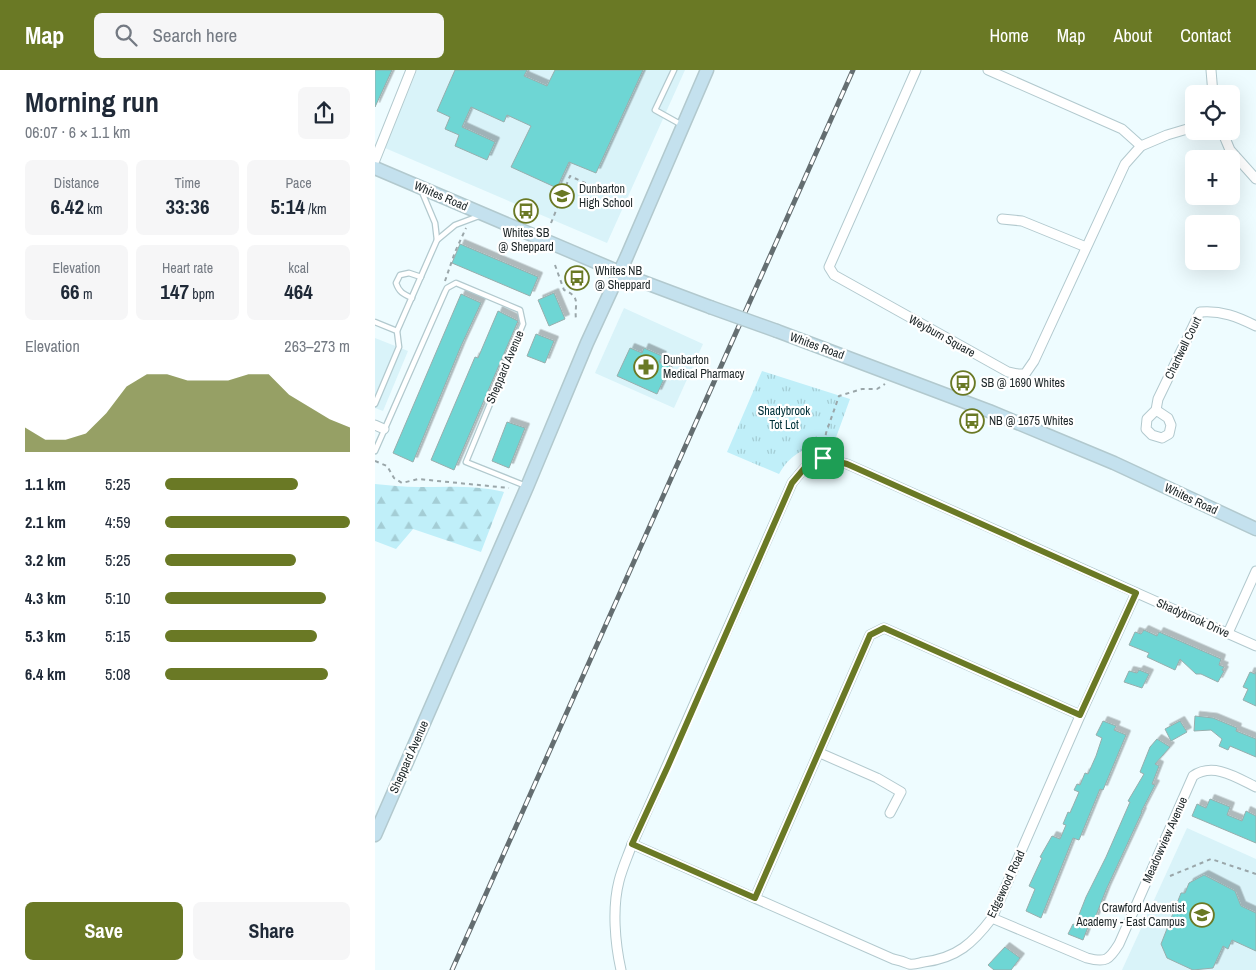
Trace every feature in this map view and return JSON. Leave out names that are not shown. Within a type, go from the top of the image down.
[{"type":"main road","name":"Sheppard Avenue","points":[[375,835],[707,70]]},
{"type":"main road","name":"Whites Road","points":[[375,168],[620,272],[989,410],[1105,460],[1256,529]]},
{"type":"street","points":[[375,160],[410,70]]},
{"type":"street","name":"Weyburn Square","points":[[916,70],[829,267],[834,275],[1008,372],[1017,374],[1025,374],[1034,361],[1125,164],[1141,146],[1185,130]]},
{"type":"street","points":[[988,70],[1121,129],[1141,146]]},
{"type":"street","points":[[1211,70],[1212,85]]},
{"type":"street","points":[[1226,140],[1230,150],[1256,178]]},
{"type":"street","points":[[1002,219],[1022,220],[1086,247]]},
{"type":"street","name":"Chartwell Court","points":[[1156,410],[1158,400],[1200,312],[1212,311],[1238,317],[1256,326]]},
{"type":"street","points":[[375,416],[375,424],[384,429]]},
{"type":"street","points":[[621,970],[616,949],[615,917],[619,881],[632,844],[792,483],[808,464],[823,458]]},
{"type":"street","name":"Shadybrook Drive","points":[[823,458],[847,464],[1256,646]]},
{"type":"street","points":[[1228,634],[1256,571]]},
{"type":"street","name":"Edgewood Road","points":[[632,844],[911,967],[952,956],[968,945],[992,918],[1080,715],[1136,593]]},
{"type":"street","points":[[755,898],[870,635],[884,628],[1080,715]]},
{"type":"street","points":[[819,753],[877,778],[901,792],[890,813]]},
{"type":"street","name":"Meadowview Avenue","points":[[992,918],[1087,958],[1100,962],[1111,957],[1119,944],[1193,776],[1201,770],[1222,771],[1256,787]]},
{"type":"lane","points":[[673,70],[655,110],[682,125]]},
{"type":"lane","points":[[420,187],[435,222],[437,240]]},
{"type":"lane","points":[[375,404],[399,347],[397,331],[437,240],[455,225],[485,214]]},
{"type":"lane","points":[[412,298],[403,294],[398,289],[396,283],[400,275],[409,273],[421,277]]},
{"type":"lane","name":"Sheppard Avenue","points":[[447,288],[456,284],[520,310],[523,324],[466,462],[527,487]]},
{"type":"lane","points":[[375,451],[447,288]]},
{"type":"lane","points":[[375,322],[397,331]]},
{"type":"path","points":[[551,224],[570,176],[596,188]]},
{"type":"path","points":[[447,288],[444,280],[466,228]]},
{"type":"path","points":[[555,265],[564,290],[570,292],[575,297],[577,305],[576,319]]},
{"type":"path","points":[[823,458],[826,433],[839,396],[862,389],[877,389],[897,376]]},
{"type":"path","points":[[375,460],[387,466],[394,478],[402,483],[418,479],[512,488]]},
{"type":"path","points":[[1170,876],[1211,859],[1256,874]]},
{"type":"shaded area","name":"Dunbarton High School","points":[[417,70],[685,70],[607,243],[385,148]]},
{"type":"shaded area","points":[[624,308],[703,344],[674,408],[595,373]]},
{"type":"shaded area","points":[[375,338],[408,351],[383,411],[375,408]]},
{"type":"shaded area","name":"Crawford Adventist Academy - East Campus","points":[[1187,828],[1256,859],[1256,970],[1122,970]]},
{"type":"green space","name":"Shadybrook Tot Lot","points":[[762,371],[850,399],[834,443],[802,451],[784,466],[779,474],[727,452]]},
{"type":"green space","points":[[375,484],[413,487],[472,487],[504,492],[481,552],[413,529],[396,549],[375,541]]},
{"type":"building","points":[[375,70],[392,70],[375,107]]},
{"type":"building","points":[[455,70],[527,70],[524,76],[547,86],[555,70],[643,70],[596,173],[569,162],[557,188],[511,167],[531,126],[507,115],[504,122],[471,107],[462,127],[495,142],[487,160],[455,146],[459,135],[445,129],[450,117],[437,111]]},
{"type":"building","points":[[460,244],[538,277],[530,296],[452,263]]},
{"type":"building","points":[[554,293],[565,319],[549,326],[538,300]]},
{"type":"building","points":[[461,294],[481,303],[413,462],[393,453]]},
{"type":"building","points":[[498,311],[518,321],[454,470],[431,460],[475,357],[478,358]]},
{"type":"building","points":[[536,334],[554,341],[545,363],[527,356]]},
{"type":"building","points":[[630,348],[642,353],[644,348],[662,356],[659,362],[670,366],[657,394],[617,376]]},
{"type":"building","points":[[507,422],[525,428],[509,468],[492,461]]},
{"type":"building","points":[[1144,630],[1157,636],[1159,632],[1221,659],[1219,665],[1224,667],[1222,670],[1224,671],[1218,682],[1201,674],[1196,674],[1180,659],[1175,670],[1147,657],[1149,653],[1129,645],[1135,632],[1141,634]]},
{"type":"building","points":[[1139,670],[1149,674],[1142,688],[1124,682],[1129,671],[1137,673]]},
{"type":"building","points":[[1250,672],[1255,674],[1256,672],[1256,706],[1243,700],[1248,689],[1243,687]]},
{"type":"building","points":[[1195,716],[1213,718],[1237,728],[1236,731],[1256,739],[1256,757],[1230,746],[1228,750],[1219,746],[1222,739],[1211,730],[1194,731]]},
{"type":"building","points":[[1103,721],[1116,726],[1114,730],[1126,735],[1103,790],[1100,789],[1079,840],[1073,838],[1041,918],[1026,911],[1035,889],[1029,886],[1042,858],[1040,857],[1052,836],[1060,839],[1066,825],[1063,824],[1079,792],[1074,790],[1077,784],[1080,785],[1085,773],[1088,774],[1096,756],[1102,738],[1096,735]]},
{"type":"building","points":[[1180,721],[1187,732],[1171,741],[1165,729]]},
{"type":"building","points":[[1157,739],[1170,747],[1155,764],[1159,766],[1152,784],[1155,785],[1141,812],[1095,918],[1090,928],[1088,927],[1083,940],[1068,934],[1073,924],[1075,925],[1086,897],[1106,857],[1130,802],[1128,801],[1144,774],[1140,772],[1150,747]]},
{"type":"building","points":[[1210,799],[1230,807],[1227,815],[1242,821],[1246,811],[1256,816],[1256,843],[1192,816],[1197,804],[1206,808]]},
{"type":"building","points":[[1204,875],[1235,891],[1241,906],[1256,913],[1256,951],[1232,940],[1228,949],[1223,946],[1213,968],[1193,970],[1167,958],[1161,944],[1181,893],[1185,893],[1189,883]]},
{"type":"building","points":[[1005,947],[1020,958],[1011,970],[994,970],[988,965]]},
{"type":"railway","points":[[452,970],[853,70]]},
{"type":"place","name":"Dunbarton High School","points":[[562,196]]},
{"type":"place","name":"Whites SB @ Sheppard","points":[[526,211]]},
{"type":"place","name":"Whites NB @ Sheppard","points":[[577,278]]},
{"type":"place","name":"Dunbarton Medical Pharmacy","points":[[646,367]]},
{"type":"place","name":"SB @ 1690 Whites","points":[[963,383]]},
{"type":"place","name":"NB @ 1675 Whites","points":[[972,421]]},
{"type":"place","name":"Crawford Adventist Academy - East Campus","points":[[1202,915]]},
{"type":"route","points":[[823,458],[847,464],[1136,593],[1080,715],[884,628],[870,635],[755,898],[632,844],[792,483],[808,464],[823,458]]}]
